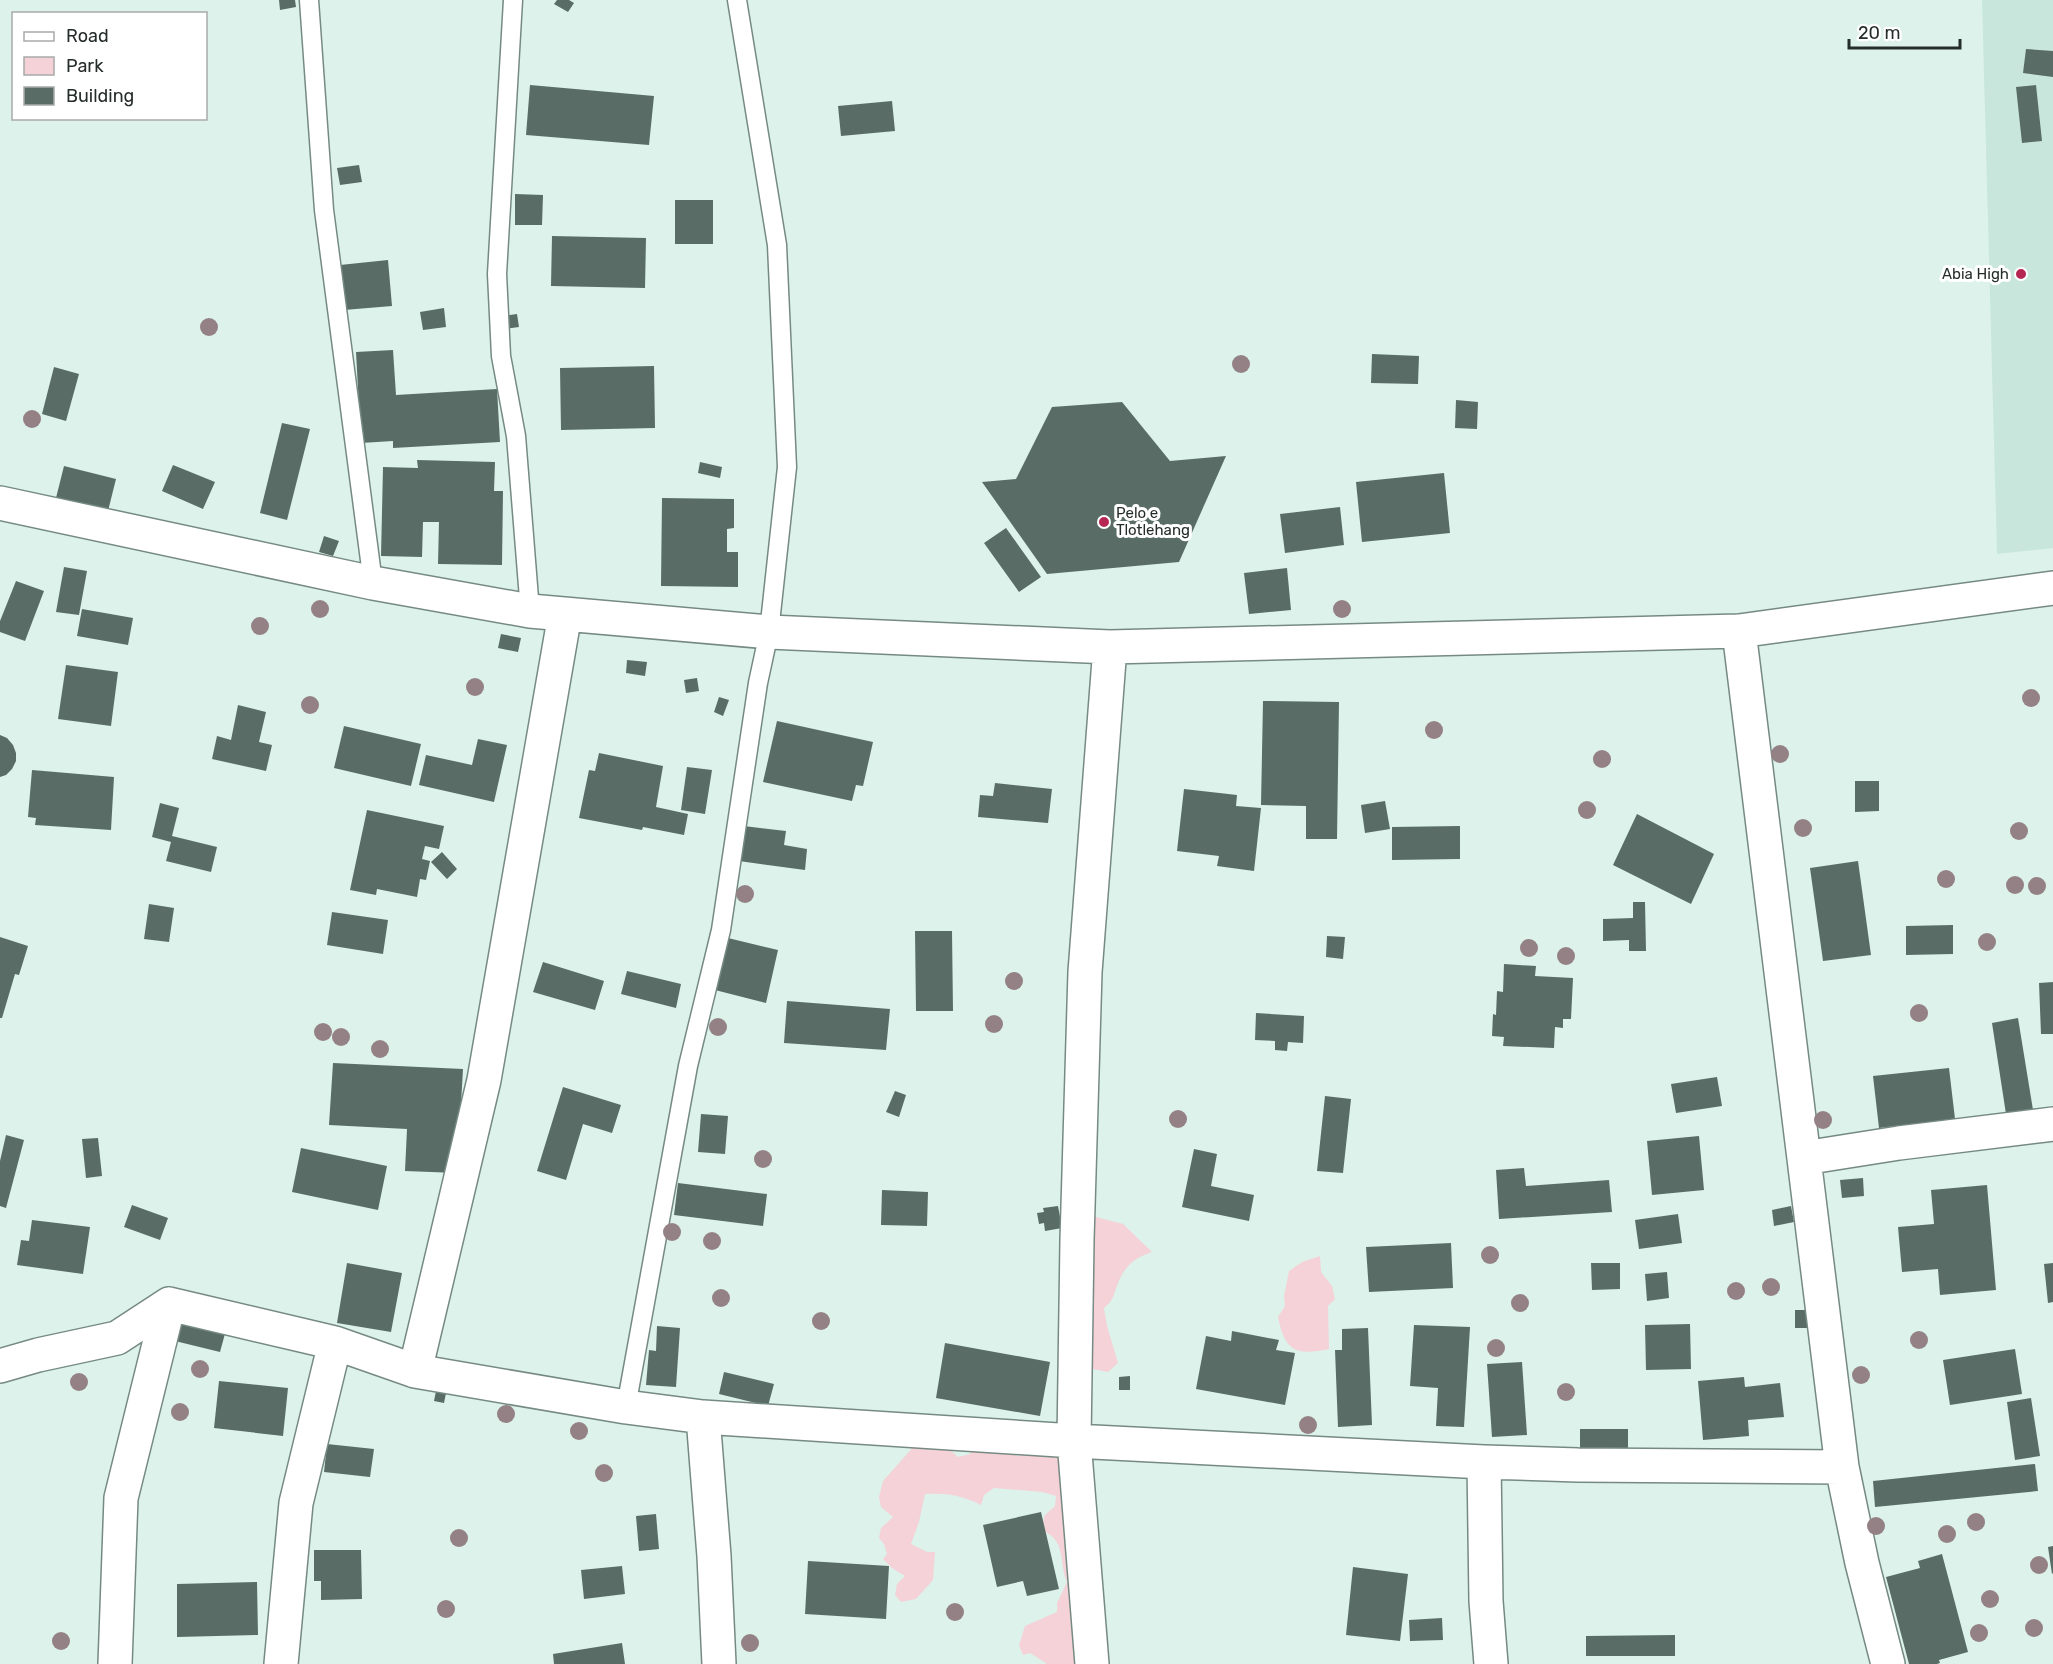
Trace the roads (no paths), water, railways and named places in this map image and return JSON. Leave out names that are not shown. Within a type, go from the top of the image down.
[{"type":"street","points":[[0,503],[373,583],[530,611],[769,632],[1110,647],[1739,631],[2053,588]]},
{"type":"street","points":[[415,1371],[484,1080],[565,614]]},
{"type":"street","points":[[1739,631],[1842,1467],[1862,1563],[1888,1664]]},
{"type":"street","points":[[1092,1664],[1074,1441],[1077,1240],[1085,972],[1110,647]]},
{"type":"street","points":[[1804,1158],[1899,1143],[2053,1124]]},
{"type":"street","points":[[0,1366],[38,1355],[117,1338],[170,1304],[335,1343],[415,1371],[626,1407],[703,1417],[1074,1441],[1484,1462],[1842,1467]]},
{"type":"street","points":[[115,1664],[121,1498],[170,1304]]},
{"type":"street","points":[[280,1664],[296,1503],[335,1343]]},
{"type":"street","points":[[703,1417],[714,1556],[719,1664]]},
{"type":"street","points":[[1484,1462],[1486,1601],[1491,1664]]},
{"type":"lane","points":[[309,0],[324,210],[373,583]]},
{"type":"lane","points":[[513,0],[497,274],[501,356],[516,436],[530,611]]},
{"type":"lane","points":[[626,1407],[688,1066],[721,930],[758,683],[769,632],[787,467],[777,245],[737,0]]},
{"type":"place","name":"Abia High","points":[[2021,274]]},
{"type":"place","name":"Pelo e Tlotlehang","points":[[1104,522]]}]
